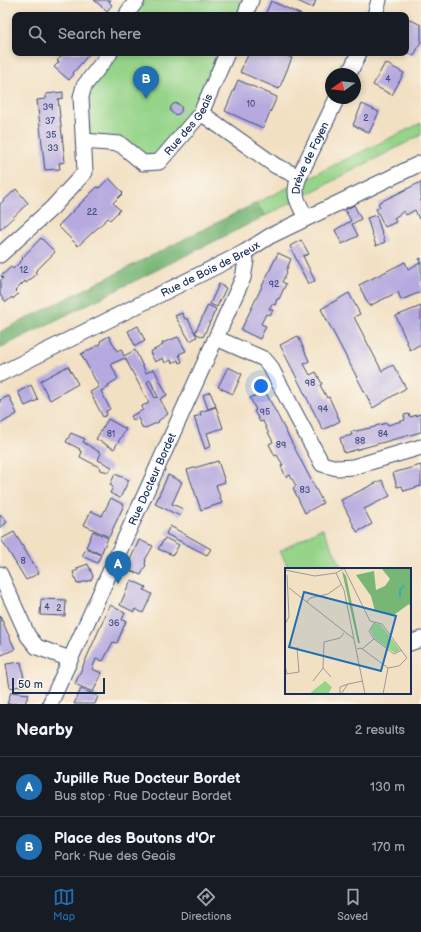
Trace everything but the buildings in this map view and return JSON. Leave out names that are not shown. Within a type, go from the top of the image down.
[{"type":"street","points":[[128,12],[137,0]]},
{"type":"street","points":[[246,12],[252,0]]},
{"type":"street","points":[[376,12],[380,0]]},
{"type":"street","points":[[0,255],[52,208],[85,172],[81,97],[84,86],[108,56]]},
{"type":"street","name":"Rue des Geais","points":[[84,141],[120,144],[143,163],[160,162],[200,113],[226,56]]},
{"type":"street","points":[[352,68],[358,56]]},
{"type":"street","name":"Drève de Fayen","points":[[306,218],[297,199],[295,187],[334,104]]},
{"type":"street","points":[[200,113],[276,166],[299,177]]},
{"type":"street","name":"Rue de Bois de Breux","points":[[0,374],[245,252],[270,236],[421,163]]},
{"type":"street","name":"Rue Docteur Bordet","points":[[50,704],[243,278],[246,261],[245,252]]},
{"type":"street","points":[[216,338],[264,358],[270,366],[322,464],[337,468],[353,467],[421,448]]},
{"type":"street","points":[[0,574],[28,636],[37,647],[70,659]]},
{"type":"street","points":[[411,643],[421,639]]},
{"type":"green space","points":[[146,0],[248,0],[242,12],[136,12]]},
{"type":"green space","points":[[115,56],[224,56],[200,109],[160,158],[148,160],[89,138],[88,90]]},
{"type":"green space","points":[[421,123],[421,135],[265,216],[256,203]]},
{"type":"green space","points":[[256,203],[265,216],[0,348],[0,332]]},
{"type":"green space","points":[[322,528],[342,568],[288,568],[280,551]]},
{"type":"place","name":"Place des Boutons d'Or","points":[[146,99]]},
{"type":"place","name":"Jupille Rue Docteur Bordet","points":[[118,584]]}]
